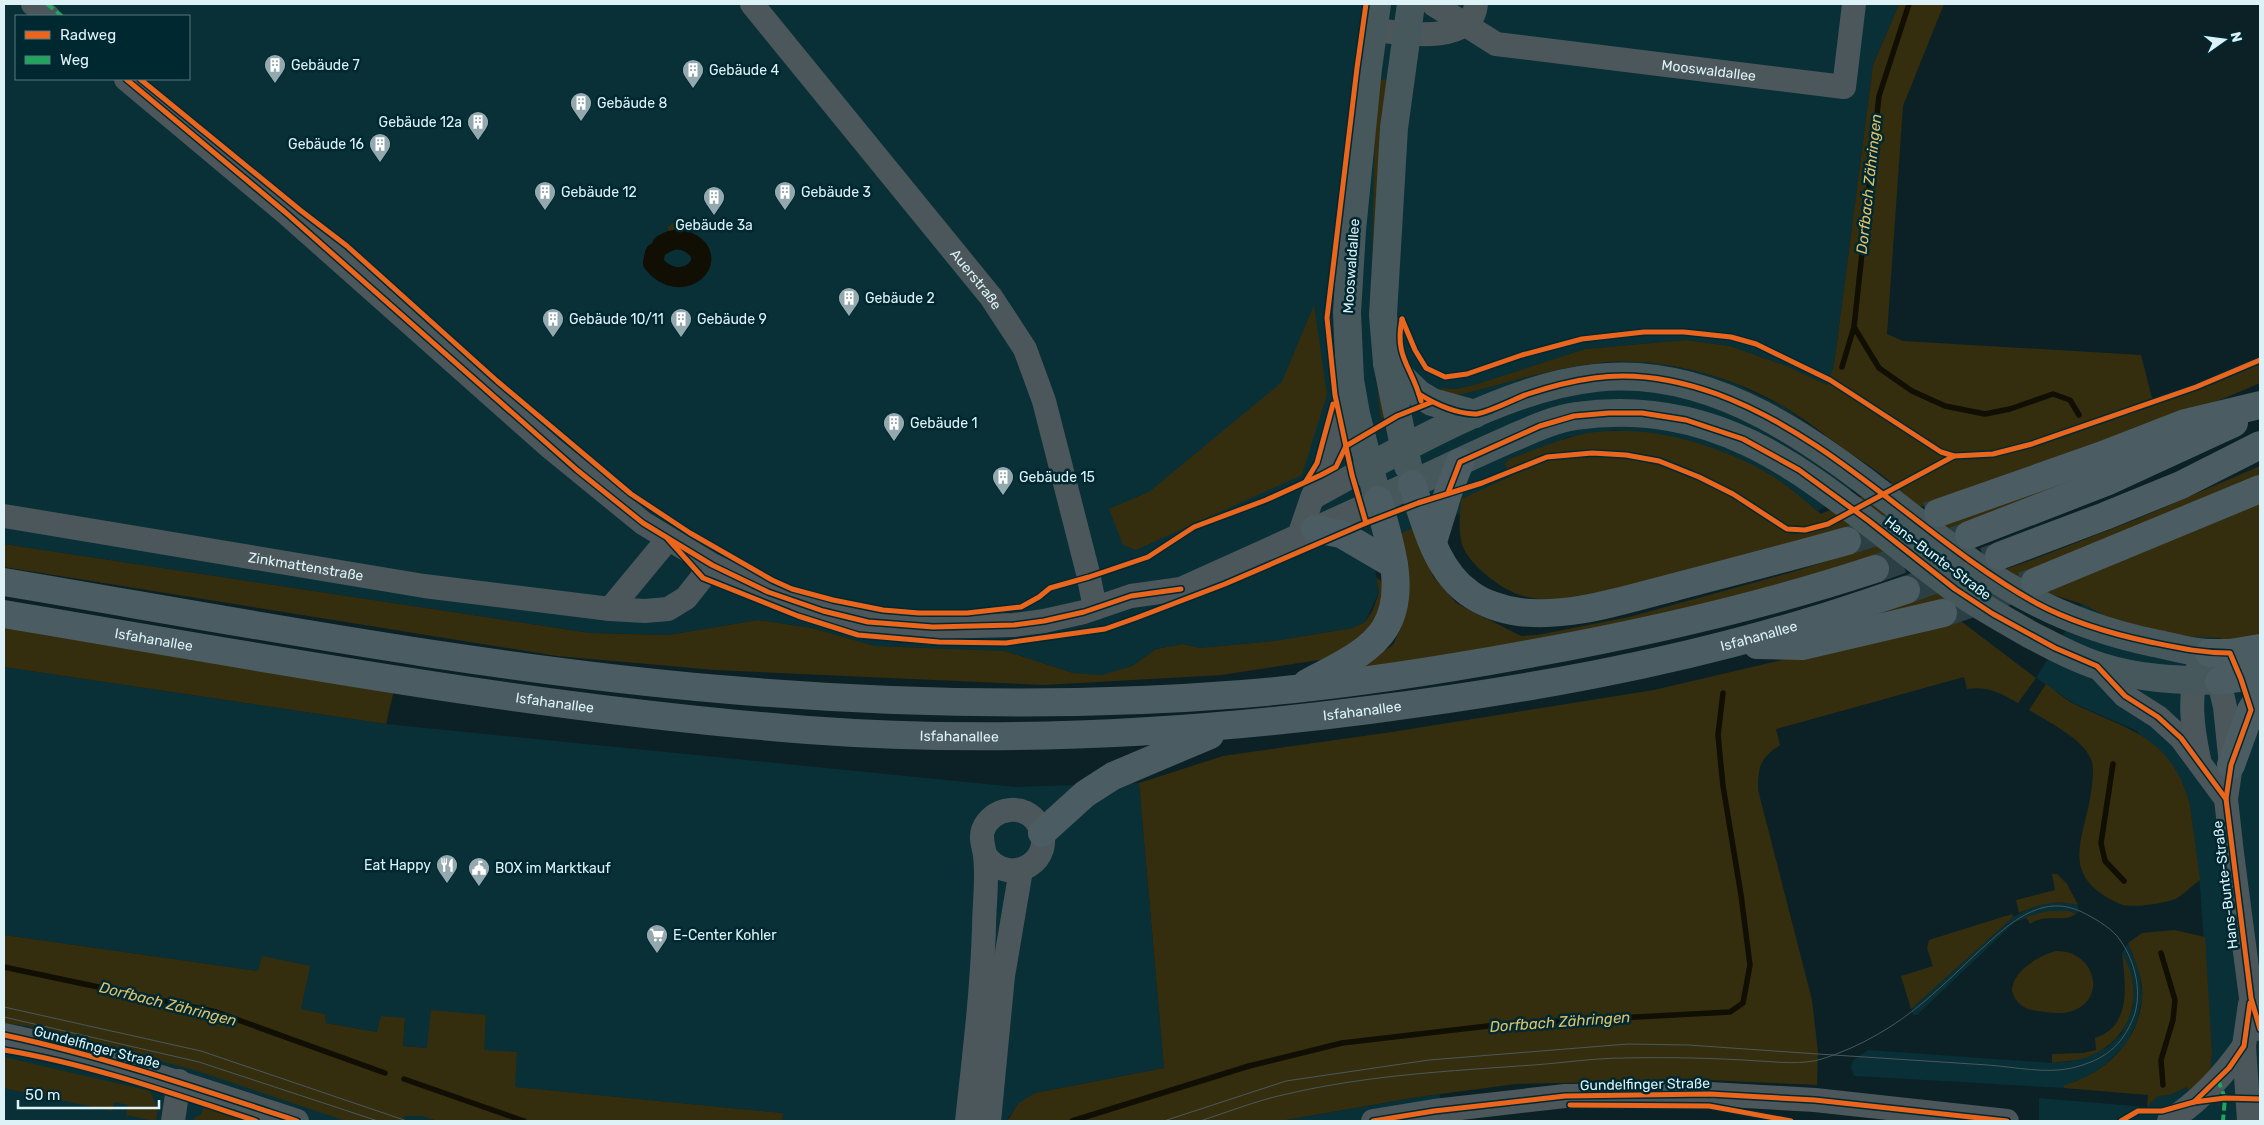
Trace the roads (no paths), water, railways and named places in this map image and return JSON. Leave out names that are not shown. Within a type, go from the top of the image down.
[{"type":"highway","points":[[1938,513],[2091,459],[2185,423],[2260,405]]},
{"type":"highway","points":[[1969,535],[2106,482],[2260,410]]},
{"type":"highway","points":[[1999,556],[2181,485],[2260,445]]},
{"type":"highway","points":[[1433,542],[1460,462]]},
{"type":"highway","points":[[1412,484],[1433,542],[1443,564],[1454,579],[1470,594],[1491,604],[1518,612],[1538,613],[1592,608],[1847,541]]},
{"type":"highway","points":[[2035,582],[2260,489]]},
{"type":"highway","points":[[1297,689],[1351,658],[1385,629],[1391,616],[1395,599],[1394,565],[1378,500]]},
{"type":"highway","points":[[1307,532],[1341,534],[1394,565]]},
{"type":"highway","points":[[4,582],[437,654],[616,679],[717,689],[884,700],[988,704],[1163,700],[1297,689],[1466,666],[1656,630],[1748,607],[1875,569]]},
{"type":"highway","name":"Isfahanallee","points":[[4,614],[388,679],[682,717],[810,730],[924,735],[1038,735],[1130,733],[1232,726],[1439,701],[1583,676],[1726,644],[1812,621],[1906,590]]},
{"type":"highway","points":[[1726,644],[1802,646],[1942,613]]},
{"type":"highway","points":[[2206,653],[2230,653],[2260,648]]},
{"type":"highway","points":[[2206,680],[2260,674]]},
{"type":"highway","points":[[2231,765],[2251,710],[2260,696]]},
{"type":"highway","points":[[1042,832],[1085,794],[1113,776],[1232,726]]},
{"type":"main road","points":[[1411,4],[1394,128],[1384,285],[1384,324],[1387,363],[1403,449],[1412,484]]},
{"type":"main road","name":"Mooswaldallee","points":[[1376,17],[1368,68],[1352,230],[1347,314],[1350,380],[1356,414],[1378,500]]},
{"type":"main road","points":[[1387,363],[1419,394],[1432,402],[1475,414]]},
{"type":"main road","name":"Hans-Bunte-Straße","points":[[1370,466],[1475,414],[1529,394],[1569,382],[1620,376],[1654,378],[1692,386],[1747,408],[1794,432],[1865,481],[1980,569],[2038,604],[2073,620],[2124,636],[2206,653]]},
{"type":"main road","name":"Hans-Bunte-Straße","points":[[1378,500],[1540,426],[1574,416],[1642,413],[1686,420],[1743,439],[1799,470],[1955,589],[1993,614],[2055,648],[2097,666],[2138,677],[2206,680]]},
{"type":"street","points":[[33,4],[47,15]]},
{"type":"street","name":"Auerstraße","points":[[752,4],[991,297],[1025,349],[1047,410],[1084,555],[1095,608]]},
{"type":"street","name":"Mooswaldallee","points":[[1433,4],[1496,44],[1844,87],[1854,4]]},
{"type":"street","points":[[1465,26],[1476,8],[1476,4]]},
{"type":"street","name":"Mooswaldallee","points":[[1376,17],[1406,34],[1450,32],[1465,26]]},
{"type":"street","name":"Hans-Bunte-Straße","points":[[127,80],[285,212],[551,448],[643,523],[712,565],[768,592],[823,611],[868,622],[933,627],[1014,625],[1044,621],[1095,608],[1131,596],[1181,589],[1378,500]]},
{"type":"street","points":[[1307,532],[1312,498],[1341,428],[1350,380]]},
{"type":"street","name":"Hans-Bunte-Straße","points":[[1312,498],[1370,466]]},
{"type":"street","name":"Zinkmattenstraße","points":[[4,516],[414,584],[610,609],[645,611],[668,608],[686,598],[712,565]]},
{"type":"street","points":[[610,609],[668,539]]},
{"type":"street","name":"Hans-Bunte-Straße","points":[[2206,653],[2206,680],[2194,729],[2200,765],[2226,799]]},
{"type":"street","points":[[2097,666],[2125,696],[2158,717],[2181,738],[2200,765]]},
{"type":"street","name":"Hans-Bunte-Straße","points":[[2206,680],[2225,707],[2231,765],[2226,799],[2251,998],[2260,1029]]},
{"type":"street","points":[[1008,809],[1030,814],[1042,832],[1041,851],[1030,866],[1021,870],[1004,870],[990,862],[985,855],[981,843],[983,830],[988,820],[997,813],[1008,809]]},
{"type":"street","points":[[967,1121],[980,990],[985,855]]},
{"type":"street","points":[[989,1121],[1003,976],[1021,870]]},
{"type":"street","name":"Hans-Bunte-Straße","points":[[2248,1121],[2244,1046],[2251,998]]},
{"type":"street","name":"Gundelfinger Straße","points":[[4,1035],[37,1042],[179,1081],[297,1121]]},
{"type":"street","points":[[2170,1121],[2211,1088],[2229,1068],[2244,1046]]},
{"type":"street","points":[[173,1121],[179,1081]]},
{"type":"street","name":"Gundelfinger Straße","points":[[1373,1121],[1434,1111],[1565,1096],[1710,1094],[1825,1101],[2006,1121]]},
{"type":"waterway","name":"Dorfbach Zähringen","points":[[1842,367],[1854,327],[1879,96],[1909,4]]},
{"type":"waterway","points":[[655,253],[653,263],[664,273],[675,277],[686,276],[694,272],[700,265],[701,257],[698,249],[688,242],[674,240],[662,245]]},
{"type":"waterway","points":[[1854,327],[1879,368],[1912,391],[1945,406],[1985,414],[2010,409],[2053,394],[2070,400],[2079,415]]},
{"type":"waterway","name":"Dorfbach Zähringen","points":[[1072,1121],[1249,1066],[1342,1043],[1505,1024],[1730,1012],[1743,1003],[1750,965],[1741,895],[1723,786],[1718,735],[1723,693]]},
{"type":"waterway","points":[[2113,764],[2101,843],[2105,861],[2124,881]]},
{"type":"waterway","points":[[2161,953],[2175,1000],[2173,1020],[2161,1060],[2163,1085]]},
{"type":"waterway","name":"Dorfbach Zähringen","points":[[4,967],[216,1012],[385,1073]]},
{"type":"waterway","name":"Dorfbach Zähringen","points":[[404,1079],[524,1121]]},
{"type":"tunnel","points":[[1847,541],[1934,514]]},
{"type":"tunnel","points":[[1875,569],[1965,537]]},
{"type":"tunnel","points":[[1906,590],[1994,558]]},
{"type":"tunnel","points":[[1943,613],[2031,583]]},
{"type":"tram line","points":[[1164,1121],[1286,1081],[1429,1060],[1628,1044],[1688,1045],[1818,1054],[1839,1055],[1988,1065],[2041,1070],[2062,1070],[2094,1061],[2118,1044],[2134,1016],[2137,1006],[2137,985],[2128,954],[2123,944],[2113,932],[2101,922],[2082,912],[2067,907],[2052,906],[2038,909],[2013,923],[1989,942],[1926,1000],[1890,1027],[1864,1042],[1836,1054],[1822,1059],[1790,1063],[1692,1058],[1613,1058],[1409,1075],[1348,1082],[1287,1094],[1200,1121]]},
{"type":"tram line","points":[[4,1007],[201,1051],[407,1121]]},
{"type":"tram line","points":[[4,1017],[199,1062],[378,1121]]},
{"type":"place","name":"Gebäude 7","points":[[275,84]]},
{"type":"place","name":"Gebäude 4","points":[[693,89]]},
{"type":"place","name":"Gebäude 8","points":[[581,122]]},
{"type":"place","name":"Gebäude 12a","points":[[478,141]]},
{"type":"place","name":"Gebäude 16","points":[[380,163]]},
{"type":"place","name":"Gebäude 12","points":[[545,211]]},
{"type":"place","name":"Gebäude 3","points":[[785,211]]},
{"type":"place","name":"Gebäude 3a","points":[[714,216]]},
{"type":"place","name":"Gebäude 2","points":[[849,317]]},
{"type":"place","name":"Gebäude 10/11","points":[[553,338]]},
{"type":"place","name":"Gebäude 9","points":[[681,338]]},
{"type":"place","name":"Gebäude 1","points":[[894,442]]},
{"type":"place","name":"Gebäude 15","points":[[1003,496]]},
{"type":"place","name":"Eat Happy","points":[[447,884]]},
{"type":"place","name":"BOX im Marktkauf","points":[[479,887]]},
{"type":"place","name":"E-Center Kohler","points":[[657,954]]}]
